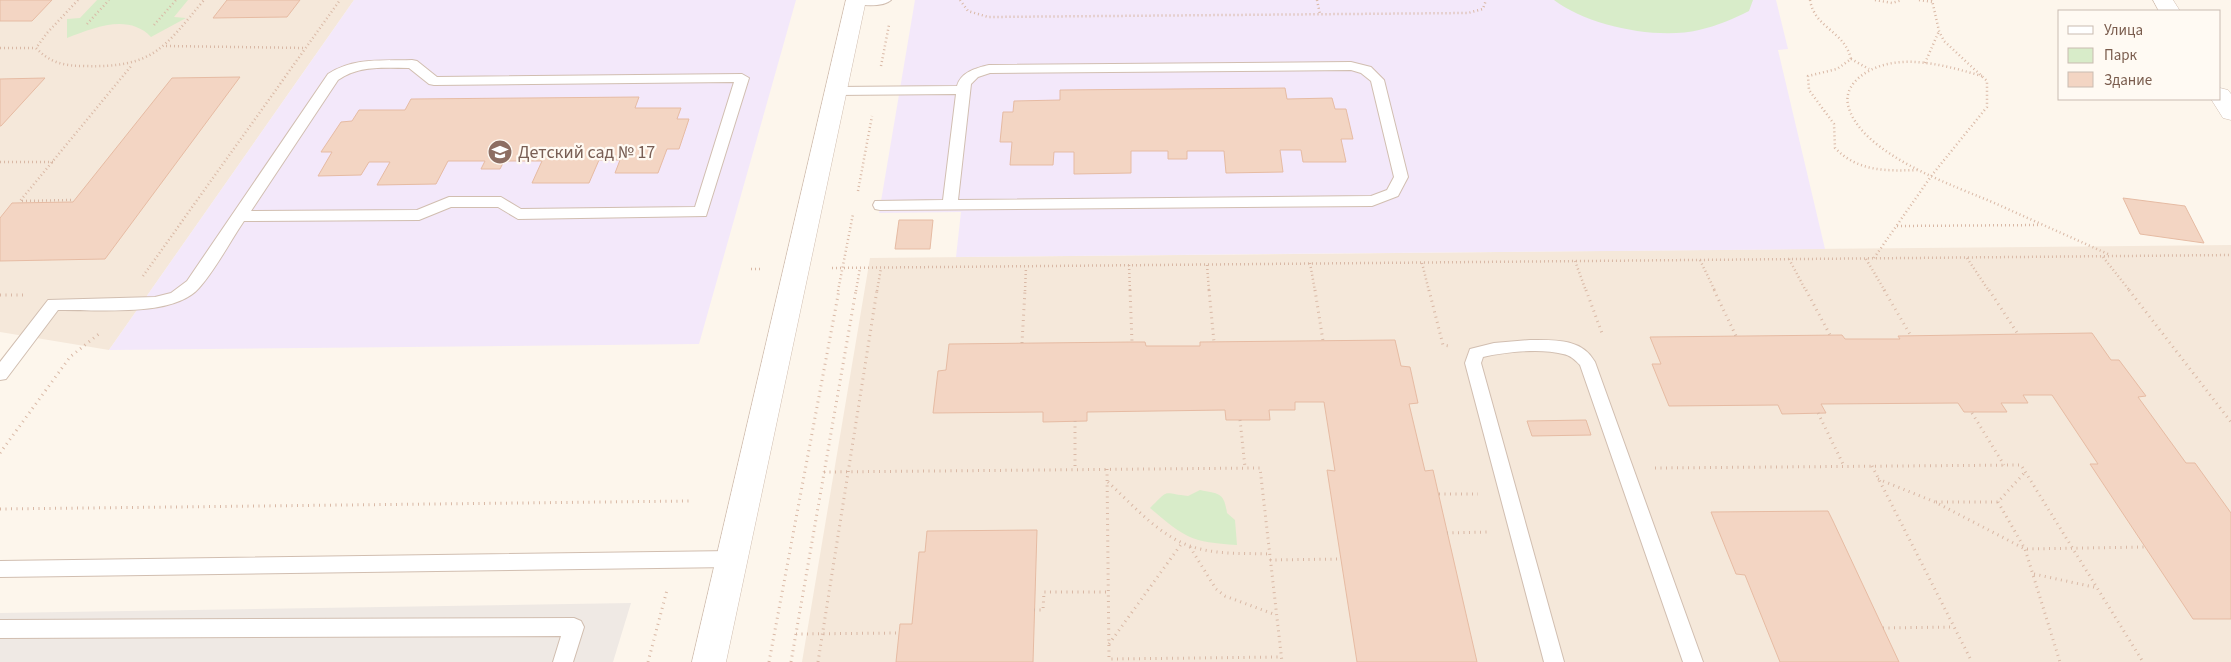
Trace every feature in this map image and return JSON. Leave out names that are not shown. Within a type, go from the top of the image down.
[{"type":"street","points":[[709,662],[856,0]]},
{"type":"street","points":[[2221,97],[2231,113]]},
{"type":"lane","points":[[856,0],[885,0]]},
{"type":"lane","points":[[0,374],[54,304],[162,302],[176,298],[194,285],[240,216],[333,77],[345,69],[361,65],[412,64],[434,81],[742,78],[701,212],[518,214],[502,202],[449,202],[419,215],[240,216]]},
{"type":"lane","points":[[880,205],[950,205],[1372,201],[1393,193],[1401,177],[1377,80],[1366,70],[1351,66],[988,69],[973,74],[964,83],[950,205]]},
{"type":"lane","points":[[835,91],[963,90]]},
{"type":"lane","points":[[1554,662],[1473,363],[1476,353],[1489,348],[1562,347],[1578,352],[1587,362],[1693,662]]},
{"type":"lane","points":[[0,568],[676,558],[732,559]]},
{"type":"lane","points":[[0,629],[574,627],[563,662]]},
{"type":"path","points":[[36,48],[47,33],[78,0]]},
{"type":"path","points":[[87,24],[109,0]]},
{"type":"path","points":[[154,25],[176,0]]},
{"type":"path","points":[[36,48],[46,60],[64,64],[104,68],[133,64],[152,56],[165,46],[204,0]]},
{"type":"path","points":[[0,453],[70,357],[105,329],[340,0]]},
{"type":"path","points":[[960,0],[968,11],[988,17],[1468,13],[1483,9],[1486,0]]},
{"type":"path","points":[[1317,0],[1320,14]]},
{"type":"path","points":[[1810,0],[1810,8],[1815,17],[1844,39],[1850,50],[1851,59],[1846,65],[1836,70],[1816,72],[1808,76],[1806,83],[1810,93],[1832,119],[1836,127],[1835,148],[1843,158],[1860,166],[1881,171],[1922,170]]},
{"type":"path","points":[[1875,0],[1892,3],[1902,0]]},
{"type":"path","points":[[1874,258],[1932,175],[1987,107],[1987,82],[1944,41],[1939,31],[1932,1],[1919,0]]},
{"type":"path","points":[[857,196],[890,18]]},
{"type":"path","points":[[1925,63],[1939,31]]},
{"type":"path","points":[[165,46],[306,48]]},
{"type":"path","points":[[0,48],[36,48]]},
{"type":"path","points":[[1851,59],[1869,70]]},
{"type":"path","points":[[1982,76],[1949,66],[1925,63],[1894,63],[1869,70],[1854,79],[1847,92],[1848,108],[1857,126],[1875,144],[1900,160],[2112,256]]},
{"type":"path","points":[[71,200],[20,201],[133,64]]},
{"type":"path","points":[[0,162],[54,162]]},
{"type":"path","points":[[769,662],[855,205]]},
{"type":"path","points":[[1896,226],[2042,224]]},
{"type":"path","points":[[827,268],[2231,255]]},
{"type":"path","points":[[2102,256],[2231,422]]},
{"type":"path","points":[[1967,257],[2018,334]]},
{"type":"path","points":[[1865,258],[1911,336]]},
{"type":"path","points":[[1789,259],[1830,335]]},
{"type":"path","points":[[1700,260],[1736,336]]},
{"type":"path","points":[[1575,261],[1605,342],[1578,352]]},
{"type":"path","points":[[1422,263],[1443,345],[1476,353]]},
{"type":"path","points":[[1310,264],[1323,341]]},
{"type":"path","points":[[1129,265],[1132,342]]},
{"type":"path","points":[[1207,265],[1214,342]]},
{"type":"path","points":[[1022,343],[1026,266]]},
{"type":"path","points":[[791,662],[860,268]]},
{"type":"path","points":[[818,662],[881,268]]},
{"type":"path","points":[[1972,412],[2004,465]]},
{"type":"path","points":[[1818,413],[1844,467]]},
{"type":"path","points":[[1240,420],[1245,467]]},
{"type":"path","points":[[1075,421],[1075,470]]},
{"type":"path","points":[[1652,468],[2022,465],[2143,662]]},
{"type":"path","points":[[1872,466],[1972,662]]},
{"type":"path","points":[[824,472],[1245,467],[1260,468],[1282,660],[1109,661],[1107,469]]},
{"type":"path","points":[[1935,502],[1998,502],[2026,471]]},
{"type":"path","points":[[1878,479],[1935,502],[2025,549],[2146,547]]},
{"type":"path","points":[[1107,482],[1169,535],[1182,543],[1204,549],[1270,554]]},
{"type":"path","points":[[1439,494],[1481,494]]},
{"type":"path","points":[[0,509],[691,502]]},
{"type":"path","points":[[1998,502],[2025,549],[2060,662]]},
{"type":"path","points":[[1447,533],[1490,532]]},
{"type":"path","points":[[1109,644],[1182,543]]},
{"type":"path","points":[[1190,546],[1216,589],[1225,596],[1276,615]]},
{"type":"path","points":[[648,662],[676,558]]},
{"type":"path","points":[[1270,560],[1341,559]]},
{"type":"path","points":[[2033,574],[2098,588]]},
{"type":"path","points":[[1034,610],[1043,610],[1044,592],[1108,592]]},
{"type":"path","points":[[1883,628],[1954,627]]},
{"type":"path","points":[[796,634],[900,633]]},
{"type":"shaded area","points":[[0,0],[354,0],[109,350],[0,332]]},
{"type":"shaded area","name":"Детский сад № 17","points":[[354,0],[796,0],[699,344],[109,350]]},
{"type":"shaded area","points":[[915,0],[1776,0],[1788,49],[1778,50],[1825,249],[956,257],[961,212],[879,213]]},
{"type":"shaded area","points":[[2231,245],[2231,662],[802,662],[870,258]]},
{"type":"shaded area","points":[[631,603],[613,662],[0,662],[0,613]]},
{"type":"green space","points":[[97,0],[188,0],[174,17],[186,18],[151,37],[142,30],[121,24],[99,27],[67,38],[67,19],[80,18]]},
{"type":"green space","points":[[1554,0],[1753,0],[1749,11],[1719,24],[1682,33],[1663,33],[1644,32],[1604,24],[1568,9]]},
{"type":"green space","points":[[1200,490],[1220,495],[1224,501],[1227,513],[1235,520],[1237,545],[1209,542],[1189,537],[1150,508],[1167,493],[1188,496]]},
{"type":"building","points":[[0,0],[52,0],[32,21],[0,21]]},
{"type":"building","points":[[227,0],[300,0],[287,17],[213,18]]},
{"type":"building","points":[[240,77],[105,259],[0,261],[0,218],[12,203],[73,202],[172,78]]},
{"type":"building","points":[[45,78],[1,126],[0,126],[0,79]]},
{"type":"building","points":[[1285,88],[1287,99],[1332,98],[1335,109],[1346,109],[1353,139],[1341,139],[1346,162],[1303,162],[1301,150],[1280,150],[1283,172],[1226,173],[1224,151],[1187,151],[1187,159],[1168,159],[1168,151],[1131,151],[1131,173],[1074,174],[1074,152],[1054,152],[1053,165],[1010,165],[1012,142],[1000,142],[1003,112],[1013,112],[1014,101],[1060,100],[1060,90]]},
{"type":"building","points":[[639,97],[635,108],[681,108],[677,119],[689,119],[679,149],[667,149],[658,173],[615,173],[620,160],[599,160],[589,183],[532,183],[542,161],[504,161],[500,169],[481,169],[485,161],[448,161],[436,184],[377,185],[390,162],[369,162],[361,175],[318,176],[332,152],[321,152],[341,122],[352,121],[359,110],[405,110],[411,99]]},
{"type":"building","points":[[2123,198],[2185,206],[2204,243],[2140,234]]},
{"type":"building","points":[[899,220],[933,220],[930,249],[895,249]]},
{"type":"building","points":[[2092,333],[2111,360],[2119,360],[2146,396],[2138,397],[2186,463],[2195,463],[2231,513],[2231,619],[2193,619],[2090,464],[2098,464],[2052,395],[2023,395],[2028,403],[2001,403],[2007,412],[1964,412],[1958,403],[1821,404],[1826,413],[1782,414],[1778,405],[1669,406],[1652,364],[1661,364],[1650,337],[1842,335],[1845,339],[1900,339],[1898,336]]},
{"type":"building","points":[[1395,340],[1401,366],[1410,367],[1418,403],[1409,404],[1425,471],[1433,470],[1477,662],[1357,662],[1327,470],[1335,471],[1324,402],[1295,402],[1295,410],[1269,410],[1270,420],[1226,420],[1225,410],[1087,412],[1087,421],[1043,422],[1043,412],[933,413],[938,371],[946,370],[949,344],[1145,342],[1146,346],[1200,346],[1200,342]]},
{"type":"building","points":[[1586,420],[1591,435],[1532,436],[1527,421]]},
{"type":"building","points":[[1828,511],[1899,662],[1780,662],[1745,575],[1736,574],[1711,512]]},
{"type":"building","points":[[1037,530],[1033,662],[896,662],[900,624],[912,624],[919,552],[925,552],[927,531]]},
{"type":"place","name":"Детский сад № 17","points":[[500,152]]}]
